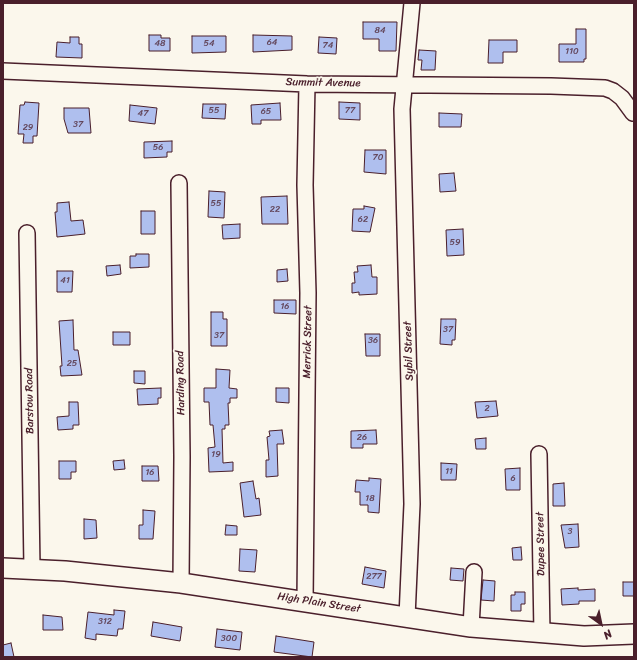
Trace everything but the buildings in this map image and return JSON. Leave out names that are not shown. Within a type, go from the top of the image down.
[{"type":"main road","name":"High Plain Street","points":[[3,568],[32,569],[181,583],[471,627],[542,634],[584,636],[634,634]]},
{"type":"street","name":"Sybil Street","points":[[407,617],[412,504],[402,109],[412,3]]},
{"type":"street","name":"Summit Avenue","points":[[3,71],[307,84],[404,84],[605,88],[613,91],[622,98],[633,113]]},
{"type":"street","name":"Merrick Street","points":[[305,601],[308,293],[305,185],[307,84]]},
{"type":"street","name":"Harding Road","points":[[179,183],[182,457],[181,583]]},
{"type":"street","name":"Barstow Road","points":[[27,233],[32,569]]},
{"type":"street","name":"Dupee Street","points":[[540,454],[542,634]]},
{"type":"street","points":[[471,627],[474,572]]}]
